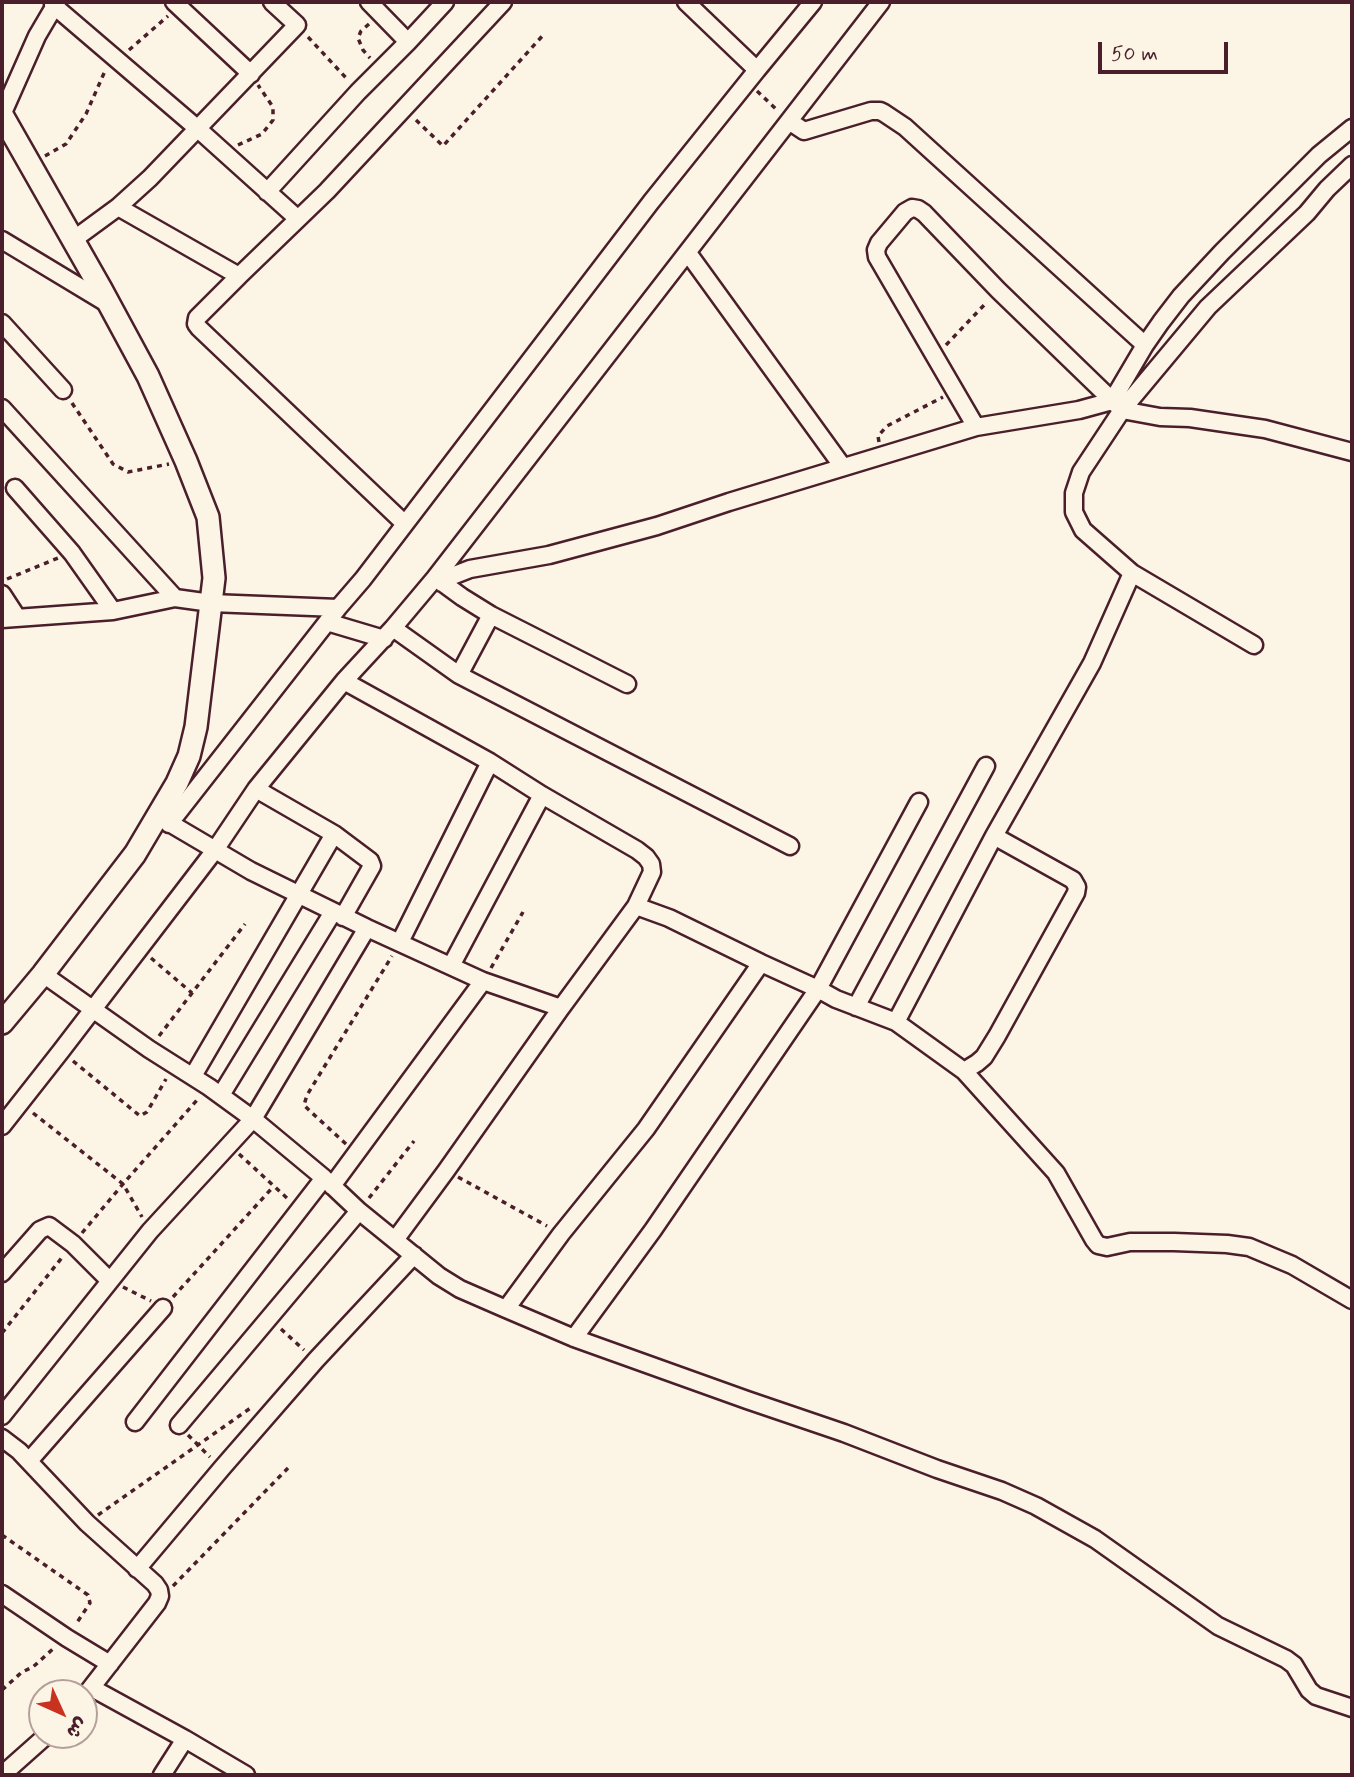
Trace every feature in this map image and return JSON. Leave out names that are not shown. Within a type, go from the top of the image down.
[{"type":"main road","points":[[2,115],[148,376],[208,517],[214,579],[196,727],[189,756],[164,820],[2,1023]]},
{"type":"street","points":[[174,2],[251,74]]},
{"type":"street","points":[[74,240],[150,178],[298,25],[272,2]]},
{"type":"street","points":[[267,192],[445,2]]},
{"type":"street","points":[[405,524],[199,328],[196,324],[197,318],[327,191],[503,2]]},
{"type":"street","points":[[686,2],[753,76]]},
{"type":"street","points":[[561,1008],[483,981],[367,928],[251,871],[164,820],[363,579],[651,202],[813,2]]},
{"type":"street","points":[[2,1126],[215,850],[256,789],[344,681],[439,580],[881,2]]},
{"type":"street","points":[[2,115],[37,36],[55,4],[298,219]]},
{"type":"street","points":[[375,7],[408,42]]},
{"type":"street","points":[[789,121],[804,131],[871,111],[884,113],[905,127],[1145,345]]},
{"type":"street","points":[[1254,645],[1132,573],[1083,530],[1074,512],[1074,493],[1081,472],[1117,406],[1145,345],[1181,296],[1320,155],[1352,128]]},
{"type":"street","points":[[1117,406],[1208,307],[1307,213],[1352,165]]},
{"type":"street","points":[[118,206],[239,276]]},
{"type":"street","points":[[976,427],[877,257],[879,243],[905,212],[912,208],[924,213],[998,290],[1117,406]]},
{"type":"street","points":[[2,240],[108,304]]},
{"type":"street","points":[[688,253],[843,467]]},
{"type":"street","points":[[2,323],[63,390]]},
{"type":"street","points":[[439,580],[470,569],[549,555],[657,526],[976,427],[1079,410],[1117,406],[1160,417],[1190,418],[1265,429],[1352,452]]},
{"type":"street","points":[[2,408],[175,598]]},
{"type":"street","points":[[15,488],[72,553],[113,611]]},
{"type":"street","points":[[896,1022],[994,836],[1092,663],[1132,573]]},
{"type":"street","points":[[439,580],[491,615],[626,684]]},
{"type":"street","points":[[2,594],[9,618],[113,611],[175,598],[211,603],[338,608]]},
{"type":"street","points":[[458,674],[491,615]]},
{"type":"street","points":[[327,621],[389,634],[458,674],[790,846]]},
{"type":"street","points":[[344,681],[490,761],[542,795],[637,850],[651,864],[652,872],[636,906],[395,1240]]},
{"type":"street","points":[[400,942],[490,761]]},
{"type":"street","points":[[856,1007],[986,766]]},
{"type":"street","points":[[215,1091],[372,866],[366,856],[334,834],[256,789]]},
{"type":"street","points":[[451,966],[542,795]]},
{"type":"street","points":[[574,1338],[653,1230],[818,989],[919,802]]},
{"type":"street","points":[[192,1076],[334,834]]},
{"type":"street","points":[[964,1071],[984,1057],[1077,887],[1073,880],[994,836]]},
{"type":"street","points":[[636,906],[669,918],[836,999],[896,1022],[964,1071],[1056,1173],[1098,1245],[1107,1247],[1130,1242],[1174,1242],[1249,1247],[1292,1265],[1352,1300]]},
{"type":"street","points":[[2,1416],[150,1231],[253,1119],[367,928]]},
{"type":"street","points":[[506,1309],[561,1234],[646,1129],[761,963]]},
{"type":"street","points":[[43,974],[253,1119],[359,1211],[439,1276],[460,1289],[574,1338],[844,1433],[1036,1506],[1095,1539],[1218,1626],[1286,1659],[1294,1665],[1308,1690],[1316,1696],[1352,1708]]},
{"type":"street","points":[[135,1422],[355,1152],[483,981]]},
{"type":"street","points":[[179,1425],[359,1211]]},
{"type":"street","points":[[2,1273],[40,1230],[46,1227],[53,1228],[73,1244],[110,1281]]},
{"type":"street","points":[[137,1569],[317,1360],[414,1255]]},
{"type":"street","points":[[29,1461],[163,1308]]},
{"type":"street","points":[[2,1438],[19,1451],[87,1522],[159,1590],[157,1603],[98,1679]]},
{"type":"street","points":[[2,1594],[110,1664]]},
{"type":"street","points":[[98,1697],[186,1738],[246,1775]]},
{"type":"street","points":[[162,1775],[186,1738]]},
{"type":"street","points":[[4,1775],[32,1749]]},
{"type":"path","points":[[375,7],[358,38],[363,50],[380,70]]},
{"type":"path","points":[[298,25],[358,92]]},
{"type":"path","points":[[403,107],[443,146],[545,33]]},
{"type":"path","points":[[222,153],[262,134],[273,120],[273,107],[251,74]]},
{"type":"path","points":[[753,76],[789,121]]},
{"type":"path","points":[[31,164],[66,144],[86,114]]},
{"type":"path","points":[[935,356],[998,290]]},
{"type":"path","points":[[63,390],[113,464],[128,472],[186,461]]},
{"type":"path","points":[[881,456],[878,436],[881,430],[954,391]]},
{"type":"path","points":[[2,581],[72,553]]},
{"type":"path","points":[[483,981],[523,912]]},
{"type":"path","points":[[149,1049],[245,924]]},
{"type":"path","points":[[355,1152],[304,1105],[307,1095],[400,942]]},
{"type":"path","points":[[140,948],[192,993]]},
{"type":"path","points":[[61,1051],[140,1116],[146,1112],[175,1066]]},
{"type":"path","points":[[2,1333],[123,1184],[215,1091]]},
{"type":"path","points":[[20,1103],[123,1184],[150,1231]]},
{"type":"path","points":[[359,1211],[414,1141]]},
{"type":"path","points":[[110,1281],[163,1308],[273,1187],[230,1145]]},
{"type":"path","points":[[446,1171],[561,1234]]},
{"type":"path","points":[[269,1319],[317,1360]]},
{"type":"path","points":[[87,1522],[199,1445]]},
{"type":"path","points":[[157,1603],[288,1468]]},
{"type":"path","points":[[2,1535],[90,1599],[67,1638],[2,1690]]}]
